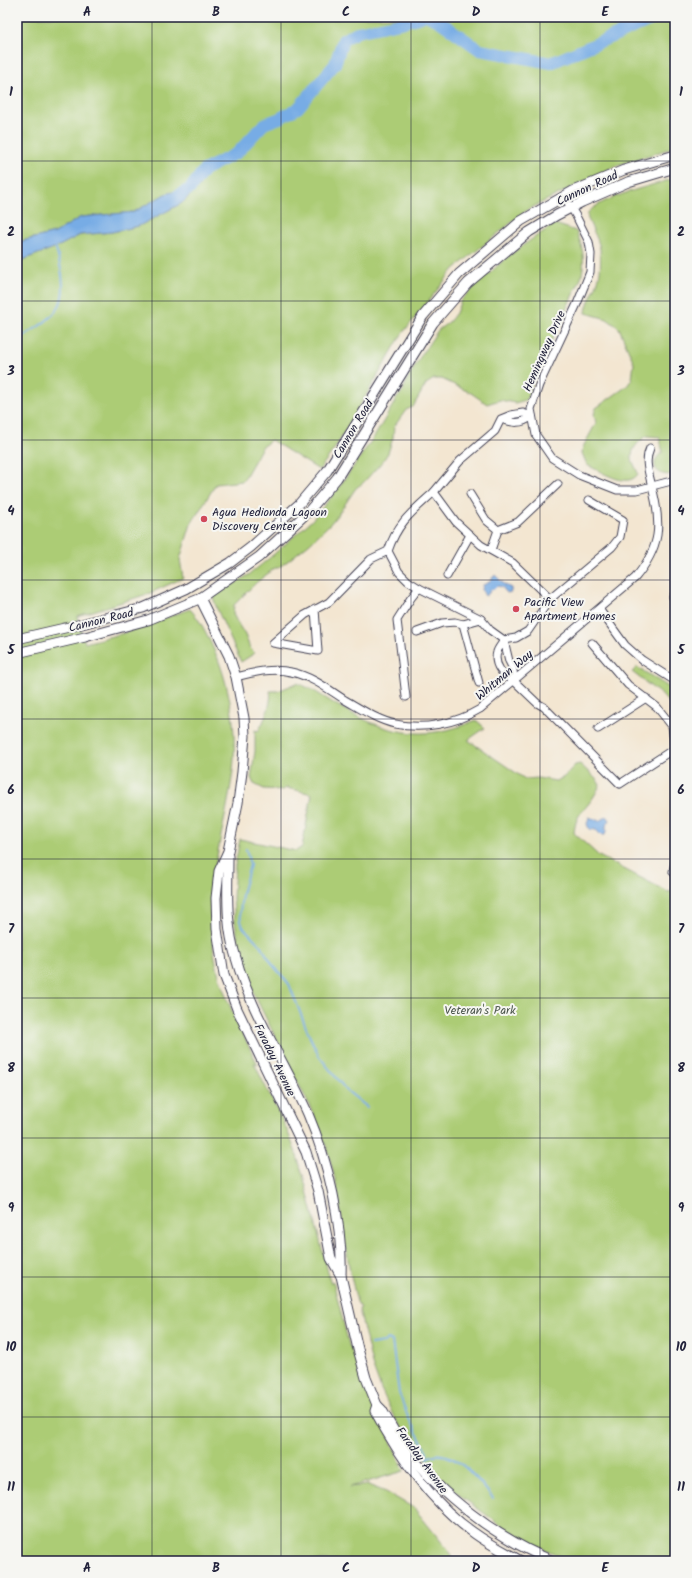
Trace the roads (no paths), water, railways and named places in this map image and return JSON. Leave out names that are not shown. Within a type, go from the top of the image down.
[{"type":"main road","name":"Cannon Road","points":[[17,639],[143,608],[192,586],[230,563],[251,547],[304,498],[327,471],[423,316],[459,274],[521,221],[573,191],[624,170],[675,155]]},
{"type":"main road","name":"Cannon Road","points":[[17,652],[85,637],[148,620],[201,601],[259,556],[308,512],[337,478],[433,323],[468,283],[528,232],[571,207],[628,182],[675,168]]},
{"type":"main road","name":"Faraday Avenue","points":[[192,586],[230,656],[236,677],[244,718],[244,752],[238,803],[228,851],[228,917],[236,958],[250,998],[308,1113],[319,1142],[328,1173],[336,1214],[342,1255],[341,1276]]},
{"type":"main road","name":"Faraday Avenue","points":[[228,851],[219,871],[216,898],[217,929],[224,975],[237,1010],[306,1152],[318,1191],[332,1258],[341,1276],[366,1378],[377,1405],[382,1410],[404,1447],[438,1486],[463,1508],[496,1531],[553,1561]]},
{"type":"main road","name":"Faraday Avenue","points":[[377,1405],[375,1412],[387,1434],[401,1456],[440,1505],[474,1533],[521,1561]]},
{"type":"street","name":"Hemingway Drive","points":[[564,196],[589,242],[591,254],[590,272],[578,304],[538,385],[531,409],[536,435],[552,458],[579,475],[617,490],[638,490],[675,480]]},
{"type":"street","points":[[315,609],[318,651],[273,643],[305,615],[315,609],[329,602],[371,559],[388,551],[398,528],[406,517],[434,492],[460,461],[495,431],[501,419],[514,423],[525,422],[532,416]]},
{"type":"street","name":"Whitman Way","points":[[236,677],[267,671],[291,672],[322,685],[367,713],[394,724],[425,726],[449,722],[471,714],[480,709],[599,609],[635,578],[647,564],[654,551],[657,539],[658,522],[652,486],[647,468],[647,454],[650,448]]},
{"type":"street","points":[[491,550],[498,530],[518,522],[558,484]]},
{"type":"street","points":[[434,492],[456,522],[470,535],[481,545],[514,563],[550,599]]},
{"type":"street","points":[[470,494],[486,520],[498,530]]},
{"type":"street","points":[[504,640],[516,638],[528,631],[550,599],[612,547],[620,537],[623,520],[589,500]]},
{"type":"street","points":[[447,576],[470,535]]},
{"type":"street","points":[[388,551],[399,572],[408,580],[419,588],[481,619],[490,630],[504,640],[509,661],[513,669],[514,681]]},
{"type":"street","points":[[406,697],[397,620],[419,588]]},
{"type":"street","points":[[599,609],[625,645],[642,660],[675,681]]},
{"type":"street","points":[[417,632],[442,623],[455,622],[463,624],[481,619]]},
{"type":"street","points":[[463,624],[479,683]]},
{"type":"street","points":[[504,640],[497,653],[497,663],[500,670],[537,703],[544,707],[620,784],[669,752],[675,751],[672,726],[657,707],[628,685],[592,643]]},
{"type":"street","points":[[598,729],[646,698]]},
{"type":"street","points":[[673,872],[675,862]]},
{"type":"water","points":[[200,185],[182,203],[139,226],[112,232],[80,235],[59,246],[17,262],[17,243],[55,233],[81,217],[134,212],[165,194]]},
{"type":"water","points":[[495,575],[505,585],[511,588],[511,592],[507,593],[502,587],[497,586],[490,590],[485,596],[482,590],[483,585],[488,583]]},
{"type":"water","points":[[607,816],[610,820],[606,826],[605,835],[601,835],[596,830],[589,829],[587,824],[589,817],[599,821]]},
{"type":"waterway","points":[[178,195],[190,189],[204,170],[237,153],[264,124],[280,118],[298,108],[335,64],[343,40],[357,32],[421,17]]},
{"type":"waterway","points":[[430,17],[439,21],[480,50],[551,63],[658,17]]},
{"type":"waterway","points":[[17,340],[35,329],[53,315],[60,304],[63,283],[61,267],[55,246]]},
{"type":"waterway","points":[[246,849],[250,865],[242,894],[240,913],[243,927],[261,946],[273,965],[289,984],[319,1056],[346,1090],[367,1107]]},
{"type":"waterway","points":[[371,1344],[384,1342],[388,1339],[392,1341],[399,1393],[408,1417],[427,1452],[426,1458]]},
{"type":"waterway","points":[[427,1458],[436,1455],[446,1456],[455,1460],[473,1474],[493,1498]]},
{"type":"place","name":"Agua Hedionda Lagoon Discovery Center","points":[[204,519]]},
{"type":"place","name":"Pacific View Apartment Homes","points":[[516,609]]},
{"type":"park label","name":"Veteran's Park","points":[[480,1010]]}]
